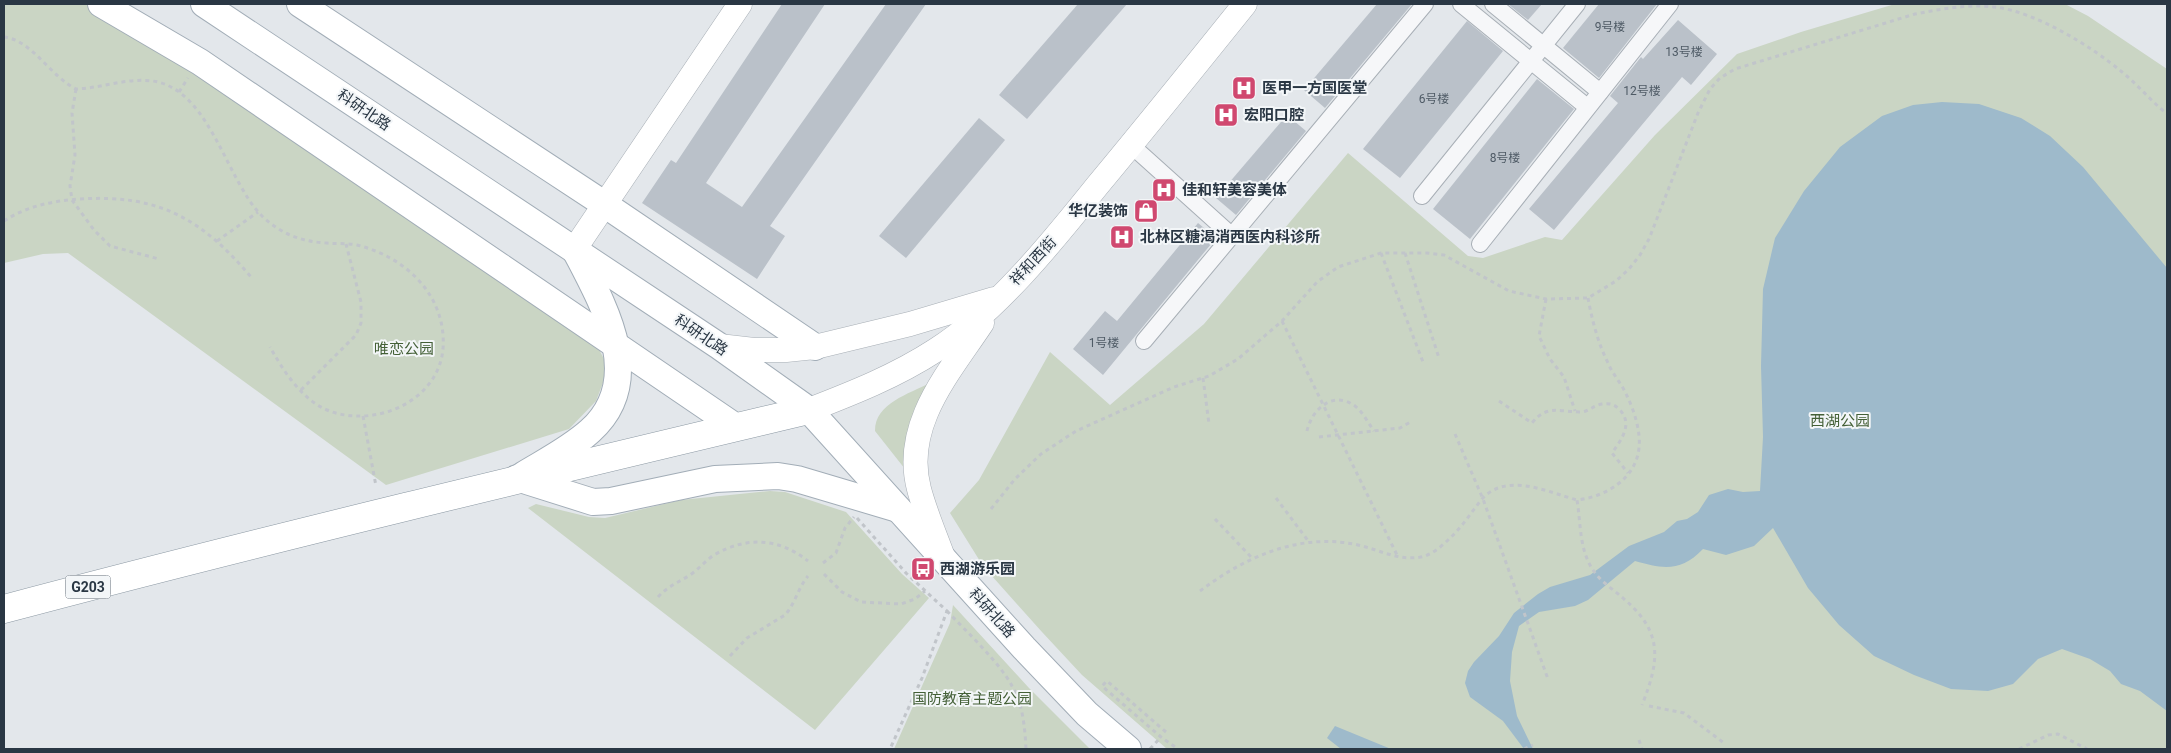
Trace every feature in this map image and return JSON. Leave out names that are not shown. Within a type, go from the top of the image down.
[{"type":"highway","points":[[517,478],[809,410]]},
{"type":"highway","name":"G203","points":[[4,609],[517,478]]},
{"type":"main road","points":[[101,4],[200,62],[736,427]]},
{"type":"main road","name":"科研北路","points":[[204,4],[719,346],[809,410],[1024,648],[1087,714],[1128,749]]},
{"type":"main road","points":[[300,4],[604,204],[815,347]]},
{"type":"main road","points":[[517,478],[573,445],[592,430],[607,412],[618,377],[615,343],[606,312],[574,250],[740,4]]},
{"type":"main road","name":"祥和西街","points":[[809,410],[861,390],[937,350],[969,325],[998,298],[1060,232],[1245,4]]},
{"type":"main road","points":[[719,346],[770,350],[815,347],[910,324],[998,298]]},
{"type":"main road","points":[[944,559],[918,488],[915,466],[916,443],[920,423],[930,402],[998,298]]},
{"type":"main road","points":[[517,478],[593,502],[611,501],[715,479],[778,476],[796,479],[899,509]]},
{"type":"street","points":[[1144,341],[1425,4]]},
{"type":"street","points":[[1462,4],[1588,107]]},
{"type":"street","points":[[1493,4],[1600,92]]},
{"type":"street","points":[[1422,196],[1577,4]]},
{"type":"street","points":[[1480,244],[1670,4]]},
{"type":"street","points":[[1131,145],[1231,235]]},
{"type":"path","points":[[992,510],[1015,479],[1041,454],[1076,431],[1174,387],[1203,378],[1238,359],[1282,320],[1317,282],[1338,267],[1381,253],[1444,255],[1509,291],[1546,298],[1588,298],[1616,281],[1640,255],[1649,239],[1698,113],[1710,89],[1720,78],[1746,66],[1915,14],[1945,9],[1994,7],[2035,19],[2089,47],[2124,74],[2167,114]]},
{"type":"path","points":[[4,37],[18,42],[28,49],[55,74],[76,89],[122,83],[158,82],[179,92],[196,108],[247,198],[258,212],[283,233],[296,238],[311,242],[357,245],[402,266],[418,279],[430,293],[439,312],[443,329],[443,350],[439,367],[430,383],[417,397],[400,408],[380,415],[363,416],[327,410],[301,390],[282,369],[270,347]]},
{"type":"path","points":[[179,92],[189,78]]},
{"type":"path","points":[[76,89],[72,113],[75,155],[70,186],[72,200],[94,230],[110,246],[159,259]]},
{"type":"path","points":[[4,222],[52,201],[124,198],[163,207],[175,212],[217,241],[251,277]]},
{"type":"path","points":[[217,241],[258,212]]},
{"type":"path","points":[[301,390],[351,340],[359,329],[362,302],[346,244]]},
{"type":"path","points":[[1381,253],[1423,362]]},
{"type":"path","points":[[1405,253],[1439,358]]},
{"type":"path","points":[[1546,298],[1539,336],[1550,360],[1564,377],[1575,411]]},
{"type":"path","points":[[1200,592],[1233,568],[1252,558],[1309,542],[1334,541],[1360,546],[1398,558],[1424,556],[1440,547],[1455,533],[1482,499],[1500,486],[1517,485],[1532,487],[1577,500],[1591,498],[1618,485],[1636,460],[1639,447],[1634,412],[1627,395],[1608,364],[1600,344],[1588,298]]},
{"type":"path","points":[[1282,320],[1398,558]]},
{"type":"path","points":[[1203,378],[1209,424]]},
{"type":"path","points":[[1307,431],[1309,421],[1324,403],[1335,400],[1345,401],[1356,406],[1374,431]]},
{"type":"path","points":[[1499,401],[1532,424],[1538,415],[1546,411],[1583,412],[1593,406],[1604,403],[1614,404],[1621,411],[1627,422],[1624,436],[1612,453],[1628,473]]},
{"type":"path","points":[[363,416],[376,486]]},
{"type":"path","points":[[1319,437],[1338,433],[1400,428],[1412,421]]},
{"type":"path","points":[[1456,434],[1548,679]]},
{"type":"path","points":[[1276,498],[1309,542]]},
{"type":"path","points":[[1577,500],[1582,541],[1593,570],[1607,585],[1636,609],[1652,632],[1655,647],[1654,666],[1642,705]]},
{"type":"path","points":[[851,511],[889,554],[947,611],[1005,675],[1013,687],[1022,712],[1026,749]]},
{"type":"path","points":[[824,563],[836,553],[845,528],[855,516]]},
{"type":"path","points":[[1215,518],[1252,558]]},
{"type":"path","points":[[658,597],[714,555],[746,542],[777,543],[808,561]]},
{"type":"path","points":[[824,574],[842,592],[862,602],[901,604],[915,599],[925,591]]},
{"type":"path","points":[[730,656],[747,638],[790,610],[800,586],[808,576]]},
{"type":"path","points":[[890,749],[922,678],[947,611]]},
{"type":"path","points":[[1166,732],[1107,681],[1102,686],[1161,737],[1178,749]]},
{"type":"path","points":[[1649,706],[1684,713],[1724,743]]},
{"type":"path","points":[[2019,749],[2048,734],[2058,734],[2087,749]]},
{"type":"path","points":[[1150,749],[1161,737]]},
{"type":"path","points":[[1639,740],[1642,749]]},
{"type":"path","points":[[1524,749],[1533,745]]},
{"type":"green space","name":"唯恋公园","points":[[4,4],[91,4],[592,336],[604,359],[604,380],[596,401],[569,429],[386,485],[68,253],[43,254],[4,263]]},
{"type":"green space","name":"西湖公园","points":[[1895,4],[2065,4],[2088,16],[2167,69],[2167,749],[1167,749],[1082,675],[1042,632],[983,566],[950,513],[979,480],[1050,352],[1110,405],[1204,324],[1348,153],[1468,256],[1483,258],[1545,237],[1562,240],[1655,135],[1737,54],[1801,32]]},
{"type":"green space","points":[[930,383],[910,423],[905,469],[875,431],[877,421],[887,406]]},
{"type":"green space","points":[[770,491],[785,492],[846,512],[902,574],[929,598],[815,730],[528,508],[536,504],[589,517],[605,518],[681,500]]},
{"type":"green space","name":"国防教育主题公园","points":[[953,605],[1029,688],[1090,749],[894,749],[950,623]]},
{"type":"water","points":[[1942,102],[1979,104],[2021,118],[2050,136],[2083,167],[2167,268],[2167,711],[2140,691],[2121,684],[2110,671],[2090,659],[2062,649],[2038,659],[2013,684],[1988,691],[1951,689],[1914,675],[1874,656],[1839,625],[1808,588],[1773,528],[1754,546],[1726,555],[1703,549],[1687,562],[1671,567],[1654,566],[1635,561],[1588,600],[1575,606],[1539,612],[1519,626],[1512,652],[1510,681],[1517,716],[1533,749],[1524,749],[1503,721],[1470,697],[1465,683],[1468,671],[1499,636],[1514,613],[1538,594],[1550,587],[1590,575],[1629,546],[1664,532],[1677,521],[1687,519],[1698,512],[1709,495],[1728,489],[1743,492],[1760,491],[1763,437],[1761,366],[1763,289],[1775,238],[1804,191],[1840,147],[1882,116],[1913,105]]},
{"type":"water","points":[[1335,726],[1391,749],[1341,749],[1327,738]]},
{"type":"building","points":[[782,4],[825,4],[706,183],[742,207],[886,4],[926,4],[770,226],[785,236],[757,279],[642,203],[671,160],[676,163]]},
{"type":"building","points":[[1078,4],[1127,4],[1027,119],[999,95]]},
{"type":"building","points":[[1377,4],[1412,4],[1325,108],[1304,90]]},
{"type":"building","points":[[1508,4],[1542,4],[1528,20]]},
{"type":"building","points":[[1599,4],[1657,4],[1599,78],[1563,48]]},
{"type":"building","points":[[1678,20],[1717,54],[1691,85],[1682,77],[1554,230],[1529,209],[1618,103],[1610,96],[1641,57],[1643,59]]},
{"type":"building","points":[[1467,21],[1503,51],[1400,178],[1363,149]]},
{"type":"building","points":[[1537,79],[1574,109],[1470,239],[1433,209]]},
{"type":"building","points":[[1287,115],[1306,131],[1236,215],[1216,198]]},
{"type":"building","points":[[979,118],[1005,140],[906,258],[879,236]]},
{"type":"building","points":[[1198,223],[1216,238],[1103,375],[1073,349],[1105,311],[1117,321]]},
{"type":"place","name":"医甲一方国医堂","points":[[1244,88]]},
{"type":"place","name":"宏阳口腔","points":[[1226,115]]},
{"type":"place","name":"佳和轩美容美体","points":[[1164,190]]},
{"type":"place","name":"华亿装饰","points":[[1146,211]]},
{"type":"place","name":"北林区糖渴消西医内科诊所","points":[[1122,237]]},
{"type":"place","name":"西湖游乐园","points":[[923,569]]}]
